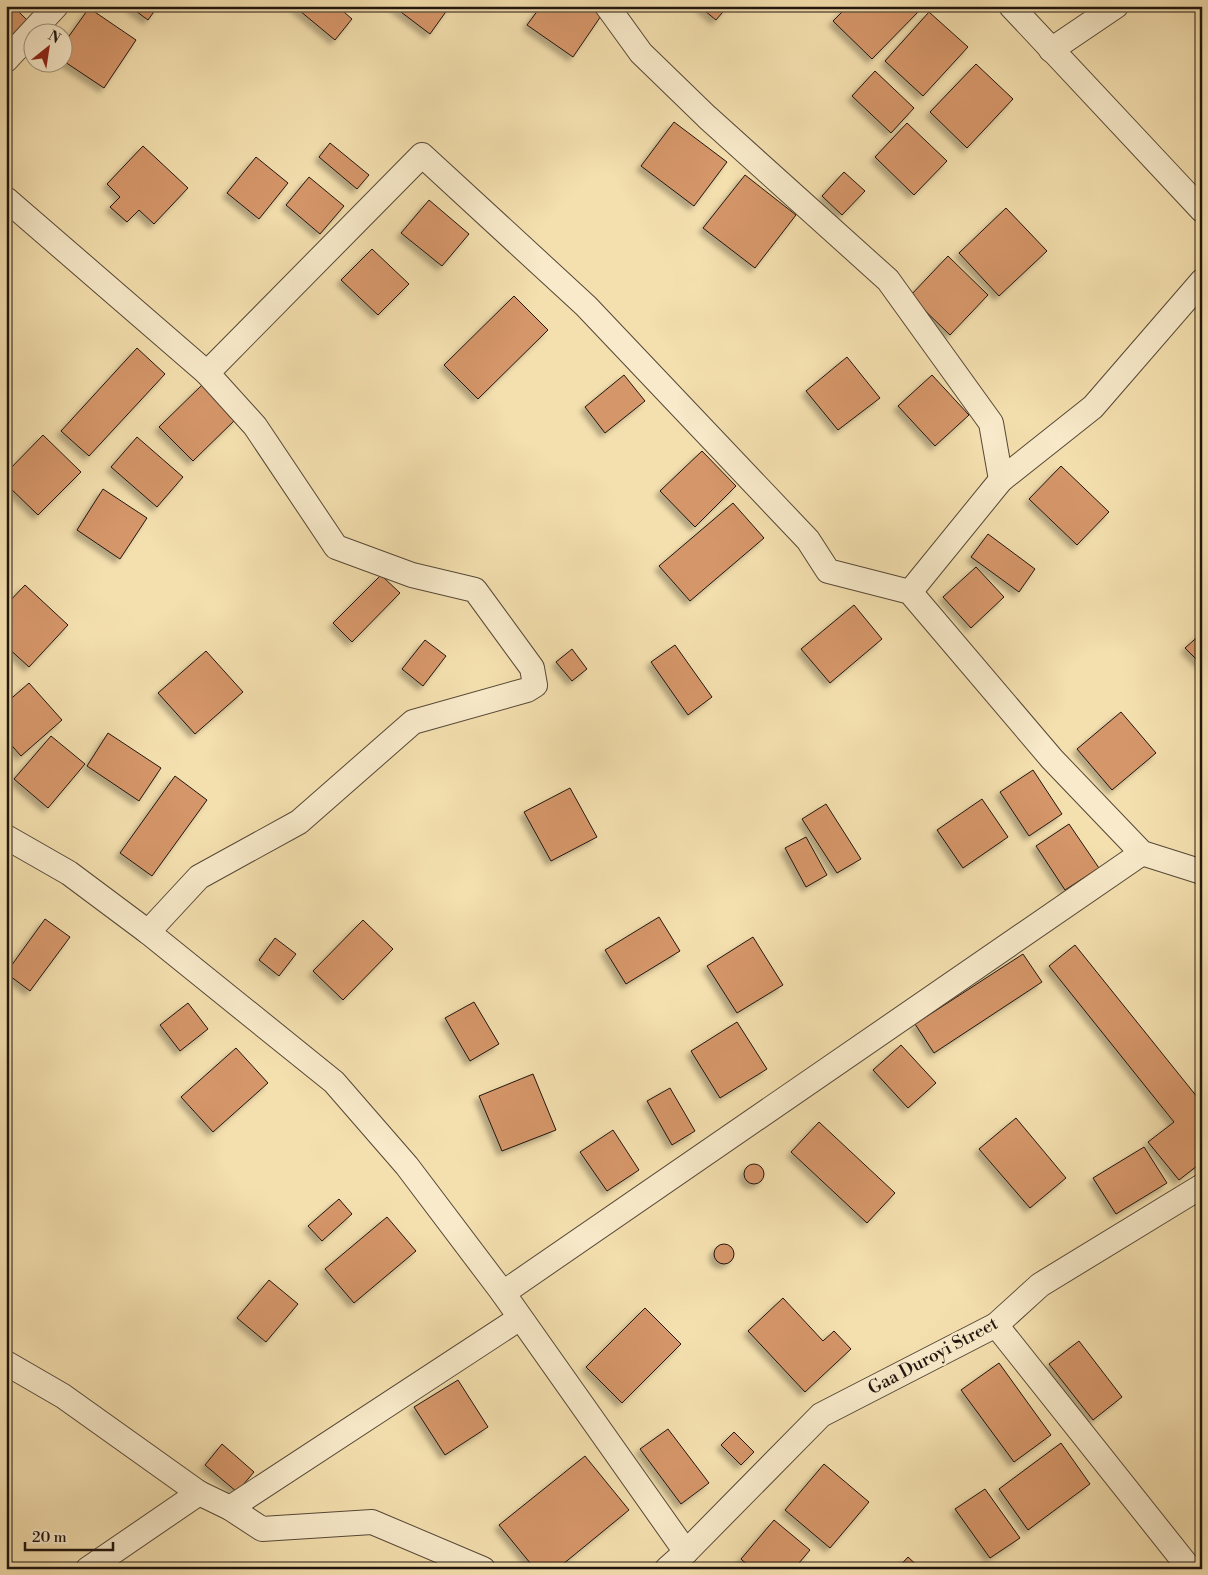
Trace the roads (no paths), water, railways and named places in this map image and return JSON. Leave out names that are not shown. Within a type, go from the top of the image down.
[{"type":"street","points":[[6,60],[56,6]]},
{"type":"street","points":[[607,6],[641,53],[707,117],[888,280],[991,422],[1001,480]]},
{"type":"street","points":[[1011,6],[1202,210]]},
{"type":"street","points":[[1051,50],[1116,6]]},
{"type":"street","points":[[207,373],[422,155],[586,306],[808,540],[828,571],[910,592],[1052,759],[1142,853],[1202,872]]},
{"type":"street","points":[[6,199],[207,373],[255,426],[336,547],[412,575],[475,590],[532,668],[535,684],[527,690],[413,722],[299,822],[199,877],[148,932]]},
{"type":"street","points":[[910,592],[1001,480],[1093,407],[1202,281]]},
{"type":"street","points":[[6,837],[68,873],[148,932],[334,1082],[407,1166],[503,1293],[686,1552]]},
{"type":"street","points":[[503,1293],[1142,853]]},
{"type":"street","name":"Gaa Duroyi Street","points":[[666,1569],[686,1552],[821,1415],[996,1325],[1040,1285],[1202,1186]]},
{"type":"street","points":[[230,1508],[520,1318]]},
{"type":"street","points":[[996,1325],[1190,1569]]},
{"type":"street","points":[[6,1363],[63,1396],[199,1493],[230,1508],[262,1529],[372,1522],[483,1569]]},
{"type":"street","points":[[88,1569],[199,1493]]}]
